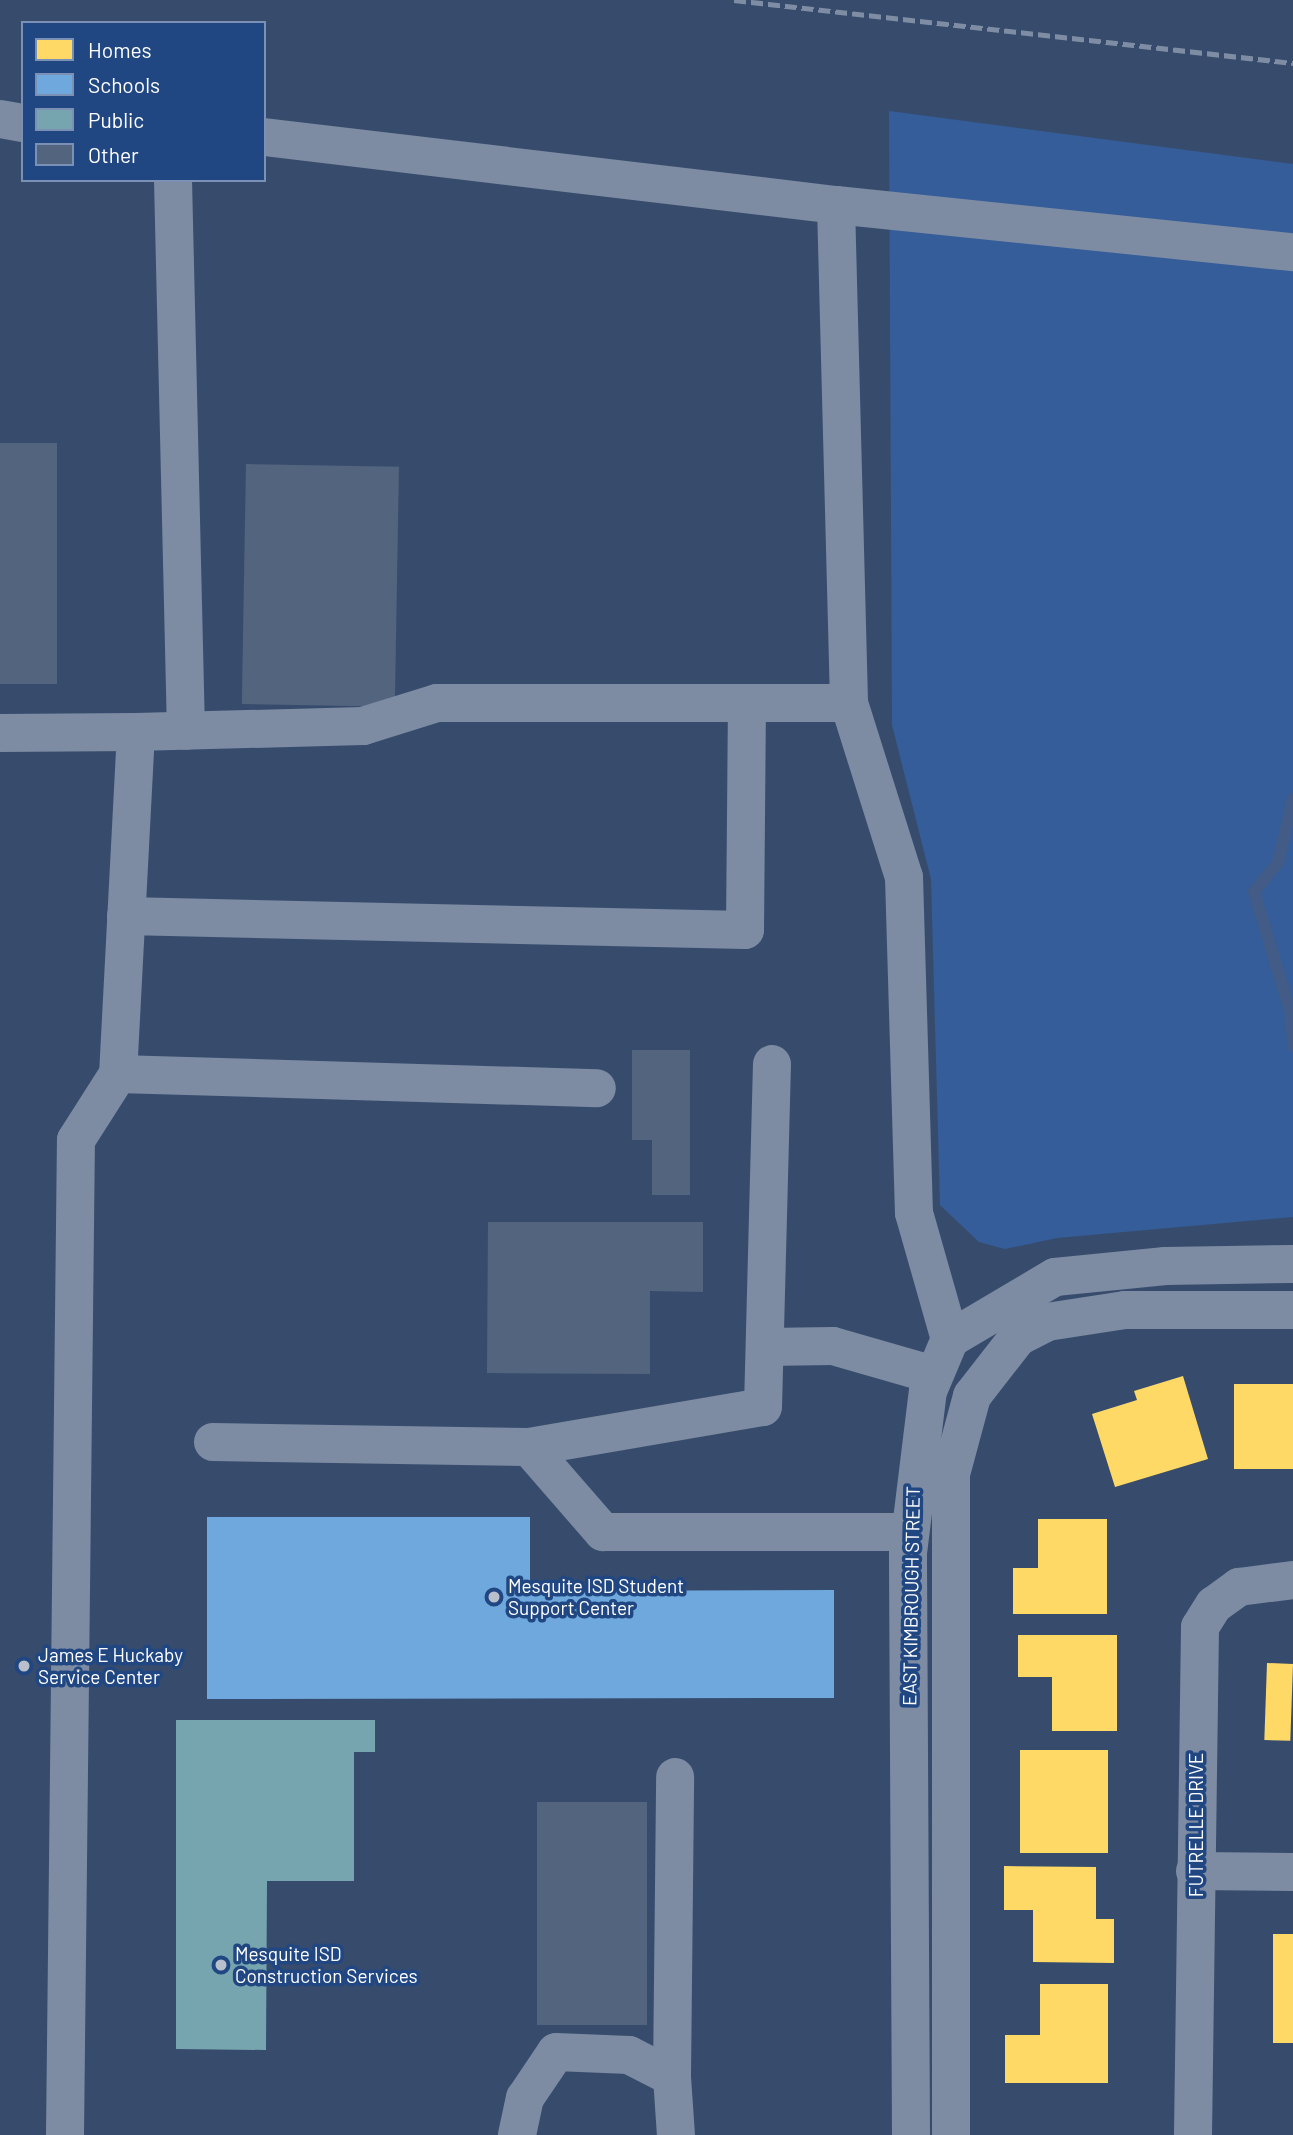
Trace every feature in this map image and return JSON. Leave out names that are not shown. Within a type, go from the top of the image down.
[{"type":"street","points":[[0,119],[21,123]]},
{"type":"street","points":[[266,137],[836,205],[1293,253]]},
{"type":"street","points":[[173,182],[186,731]]},
{"type":"street","points":[[836,205],[849,703],[904,877],[914,1213],[950,1339],[1055,1277],[1165,1266],[1293,1264]]},
{"type":"street","points":[[0,733],[135,733],[363,726],[437,703],[849,703]]},
{"type":"street","points":[[126,916],[746,930],[747,703]]},
{"type":"street","points":[[65,2135],[76,1140],[118,1074],[135,733]]},
{"type":"street","points":[[213,1441],[529,1447],[763,1407],[772,1064]]},
{"type":"street","points":[[118,1074],[597,1088]]},
{"type":"street","points":[[951,2135],[951,1474],[972,1396],[1018,1337],[1047,1322],[1125,1310],[1293,1310]]},
{"type":"street","name":"EAST KIMBROUGH STREET","points":[[911,2135],[909,1532],[914,1463],[934,1375],[950,1339]]},
{"type":"street","points":[[765,1347],[833,1346],[934,1375]]},
{"type":"street","points":[[529,1447],[603,1532],[909,1532]]},
{"type":"street","name":"FUTRELLE DRIVE","points":[[1193,2135],[1200,1627],[1214,1605],[1239,1587],[1293,1580]]},
{"type":"street","points":[[675,1777],[672,2077],[676,2135]]},
{"type":"street","points":[[1195,1871],[1293,1872]]},
{"type":"street","points":[[517,2135],[525,2098],[556,2052],[629,2054],[672,2077]]},
{"type":"shaded area","points":[[889,111],[1293,164],[1293,1217],[1057,1238],[1005,1249],[979,1242],[940,1205],[931,879],[892,725]]},
{"type":"building: Homes","points":[[1183,1376],[1208,1459],[1115,1487],[1092,1414],[1137,1400],[1134,1391]]},
{"type":"building: Homes","points":[[1234,1384],[1293,1384],[1293,1469],[1234,1469]]},
{"type":"building: Homes","points":[[1038,1519],[1107,1519],[1107,1614],[1013,1614],[1013,1568],[1038,1568]]},
{"type":"building: Homes","points":[[1018,1635],[1117,1635],[1117,1731],[1052,1731],[1052,1677],[1018,1677]]},
{"type":"building: Homes","points":[[1267,1663],[1293,1664],[1290,1741],[1264,1740]]},
{"type":"building: Homes","points":[[1020,1750],[1108,1750],[1108,1853],[1020,1853]]},
{"type":"building: Homes","points":[[1004,1866],[1096,1867],[1096,1919],[1114,1919],[1114,1963],[1033,1962],[1033,1910],[1004,1910]]},
{"type":"building: Homes","points":[[1273,1934],[1293,1934],[1293,2043],[1273,2043]]},
{"type":"building: Homes","points":[[1040,1984],[1108,1984],[1108,2083],[1005,2083],[1005,2035],[1040,2035]]},
{"type":"building: Schools","points":[[207,1517],[530,1517],[530,1591],[834,1590],[834,1698],[207,1699]]},
{"type":"building: Public","name":"Mesquite ISD Construction Services","points":[[176,1720],[375,1720],[375,1752],[354,1752],[354,1881],[267,1881],[266,2050],[176,2049]]},
{"type":"building: Other","points":[[0,443],[57,443],[57,684],[0,684]]},
{"type":"building: Other","points":[[246,464],[399,467],[395,707],[242,704]]},
{"type":"building: Other","points":[[632,1050],[690,1050],[690,1195],[652,1195],[652,1140],[632,1140]]},
{"type":"building: Other","points":[[488,1222],[703,1222],[703,1292],[650,1291],[650,1374],[487,1373]]},
{"type":"building: Other","points":[[537,1802],[647,1802],[647,2025],[537,2025]]},
{"type":"waterway","points":[[1293,799],[1278,863],[1254,892],[1291,1014],[1293,1046]]},
{"type":"railway","points":[[734,0],[1293,63]]},
{"type":"place","name":"Mesquite ISD Student Support Center","points":[[494,1597]]},
{"type":"place","name":"James E Huckaby Service Center","points":[[24,1666]]},
{"type":"place","name":"Mesquite ISD Construction Services","points":[[221,1965]]}]
